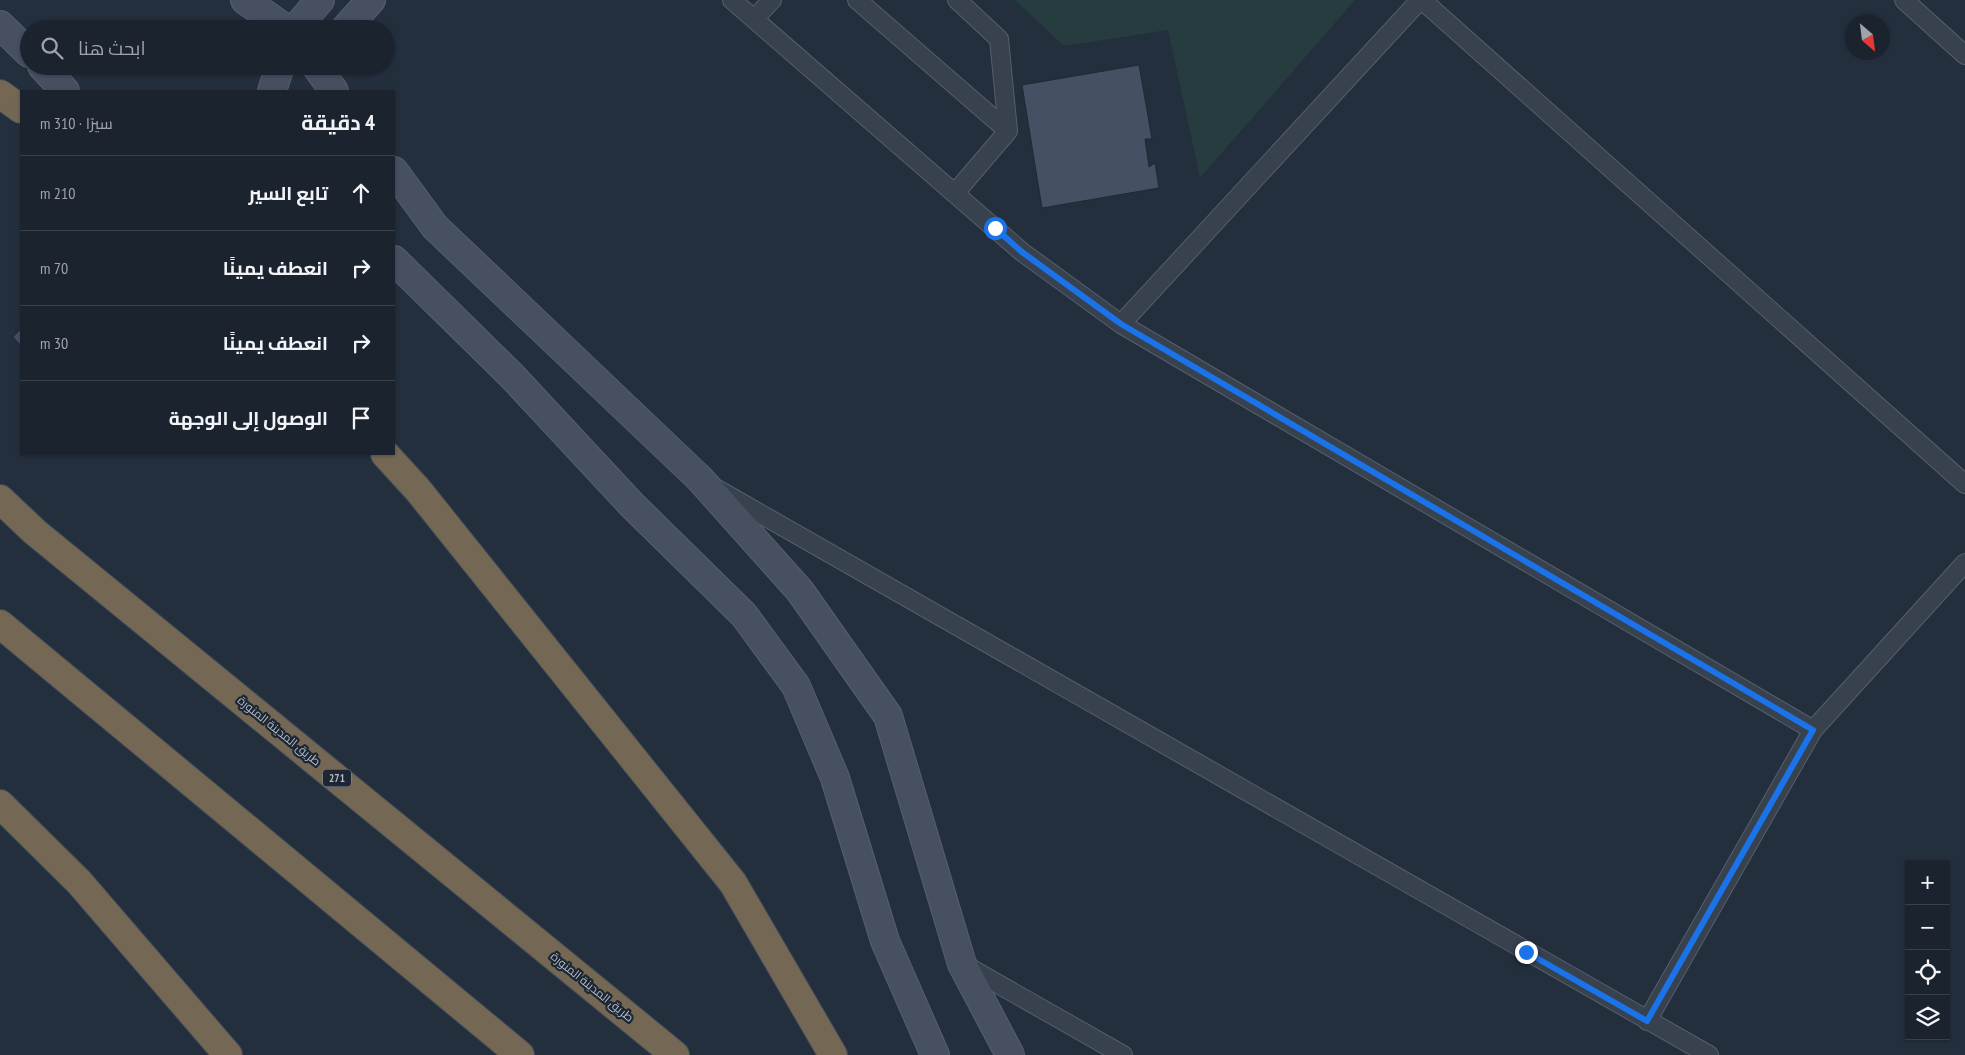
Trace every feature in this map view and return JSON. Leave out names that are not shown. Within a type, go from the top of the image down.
[{"type":"highway","points":[[0,94],[20,108]]},
{"type":"highway","points":[[386,455],[418,490],[733,883],[833,1055]]},
{"type":"highway","name":"طريق المدينة المنورة","points":[[0,499],[35,532],[675,1055]]},
{"type":"highway","points":[[0,624],[520,1055]]},
{"type":"highway","points":[[0,804],[80,882],[228,1055]]},
{"type":"street","points":[[245,0],[273,20]]},
{"type":"street","points":[[303,20],[320,0]]},
{"type":"street","points":[[353,20],[371,0]]},
{"type":"street","points":[[0,25],[20,44]]},
{"type":"street","points":[[50,75],[64,90]]},
{"type":"street","points":[[272,90],[277,75]]},
{"type":"street","points":[[322,75],[333,90]]},
{"type":"street","points":[[395,172],[435,227],[700,479],[800,591],[888,716],[962,964],[1010,1055]]},
{"type":"street","points":[[395,261],[512,376],[632,505],[744,615],[796,686],[835,778],[885,941],[935,1055]]},
{"type":"lane","points":[[732,0],[1022,252],[1121,324],[1813,730]]},
{"type":"lane","points":[[755,18],[772,0]]},
{"type":"lane","points":[[857,0],[1008,131]]},
{"type":"lane","points":[[955,193],[1008,131],[999,39],[957,0]]},
{"type":"lane","points":[[1121,324],[1421,0],[1965,484]]},
{"type":"lane","points":[[1904,0],[1965,55]]},
{"type":"lane","points":[[700,479],[1709,1055]]},
{"type":"lane","points":[[1647,1021],[1813,730],[1965,563]]},
{"type":"lane","points":[[962,964],[1124,1055]]},
{"type":"green space","points":[[1015,0],[1355,0],[1200,178],[1168,30],[1064,46]]},
{"type":"building","points":[[1139,65],[1152,139],[1145,139],[1149,167],[1155,163],[1159,188],[1042,208],[1022,85]]},
{"type":"building","points":[[20,330],[20,345],[13,337]]},
{"type":"route","points":[[995,228],[1022,252],[1121,324],[1813,730],[1647,1021],[1526,952]]}]
